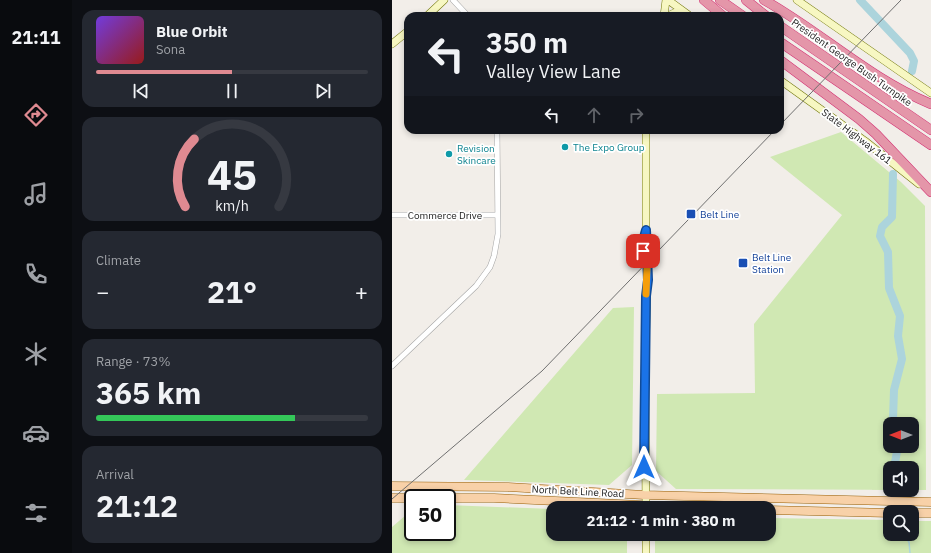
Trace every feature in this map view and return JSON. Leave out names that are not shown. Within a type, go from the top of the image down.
[{"type":"highway","points":[[704,0],[718,12]]},
{"type":"highway","points":[[720,0],[737,12]]},
{"type":"highway","points":[[746,0],[761,12]]},
{"type":"highway","points":[[764,0],[784,12]]},
{"type":"highway","points":[[784,12],[881,77],[931,104]]},
{"type":"highway","name":"President George Bush Turnpike","points":[[784,29],[931,130]]},
{"type":"highway","points":[[784,45],[931,145]]},
{"type":"highway","points":[[784,63],[860,119],[931,193]]},
{"type":"main road","points":[[430,12],[444,0]]},
{"type":"main road","points":[[665,12],[667,0],[684,12]]},
{"type":"main road","points":[[797,0],[931,93]]},
{"type":"main road","points":[[392,44],[404,34]]},
{"type":"main road","name":"State Highway 161","points":[[784,83],[876,149],[931,193]]},
{"type":"main road","points":[[645,501],[646,296],[648,280],[646,230],[646,134]]},
{"type":"main road","name":"North Belt Line Road","points":[[392,486],[508,487],[644,495],[931,502]]},
{"type":"main road","name":"North Belt Line Road","points":[[392,498],[494,498],[546,501]]},
{"type":"main road","points":[[776,510],[883,513]]},
{"type":"main road","points":[[919,513],[931,513]]},
{"type":"main road","points":[[646,541],[646,553]]},
{"type":"street","points":[[453,0],[464,12]]},
{"type":"street","points":[[392,366],[400,360],[483,277],[494,256],[498,234],[497,134]]},
{"type":"street","name":"Commerce Drive","points":[[392,215],[497,215]]},
{"type":"green space","points":[[841,132],[901,182],[925,206],[926,490],[919,490],[919,461],[883,461],[883,490],[676,489],[656,471],[657,394],[755,393],[754,324],[842,215],[770,157]]},
{"type":"green space","points":[[634,307],[632,465],[609,485],[464,480],[613,308]]},
{"type":"green space","points":[[456,505],[546,509],[546,541],[627,541],[627,553],[392,553],[392,527],[404,517],[404,541],[456,541]]},
{"type":"green space","points":[[776,518],[883,520],[883,541],[919,541],[919,521],[931,521],[931,553],[655,553],[655,541],[776,541]]},
{"type":"waterway","points":[[860,0],[910,53],[914,61],[912,71]]},
{"type":"waterway","points":[[893,174],[892,217],[882,227],[880,236],[888,252],[889,288],[900,316],[898,336],[902,359],[894,390],[893,417]]},
{"type":"waterway","points":[[895,461],[897,453]]},
{"type":"waterway","points":[[908,541],[910,553]]},
{"type":"tram line","points":[[784,121],[901,0]]},
{"type":"tram line","points":[[392,499],[542,371],[771,134]]},
{"type":"slow traffic","points":[[646,294],[648,280],[648,242]]},
{"type":"place","name":"The Expo Group","points":[[565,147]]},
{"type":"place","name":"Revision Skincare","points":[[449,154]]},
{"type":"place","name":"Belt Line","points":[[691,214]]},
{"type":"place","name":"Belt Line Station","points":[[743,263]]},
{"type":"route","points":[[643,251],[643,241],[646,230],[648,241],[648,280],[646,296],[644,467]]}]
